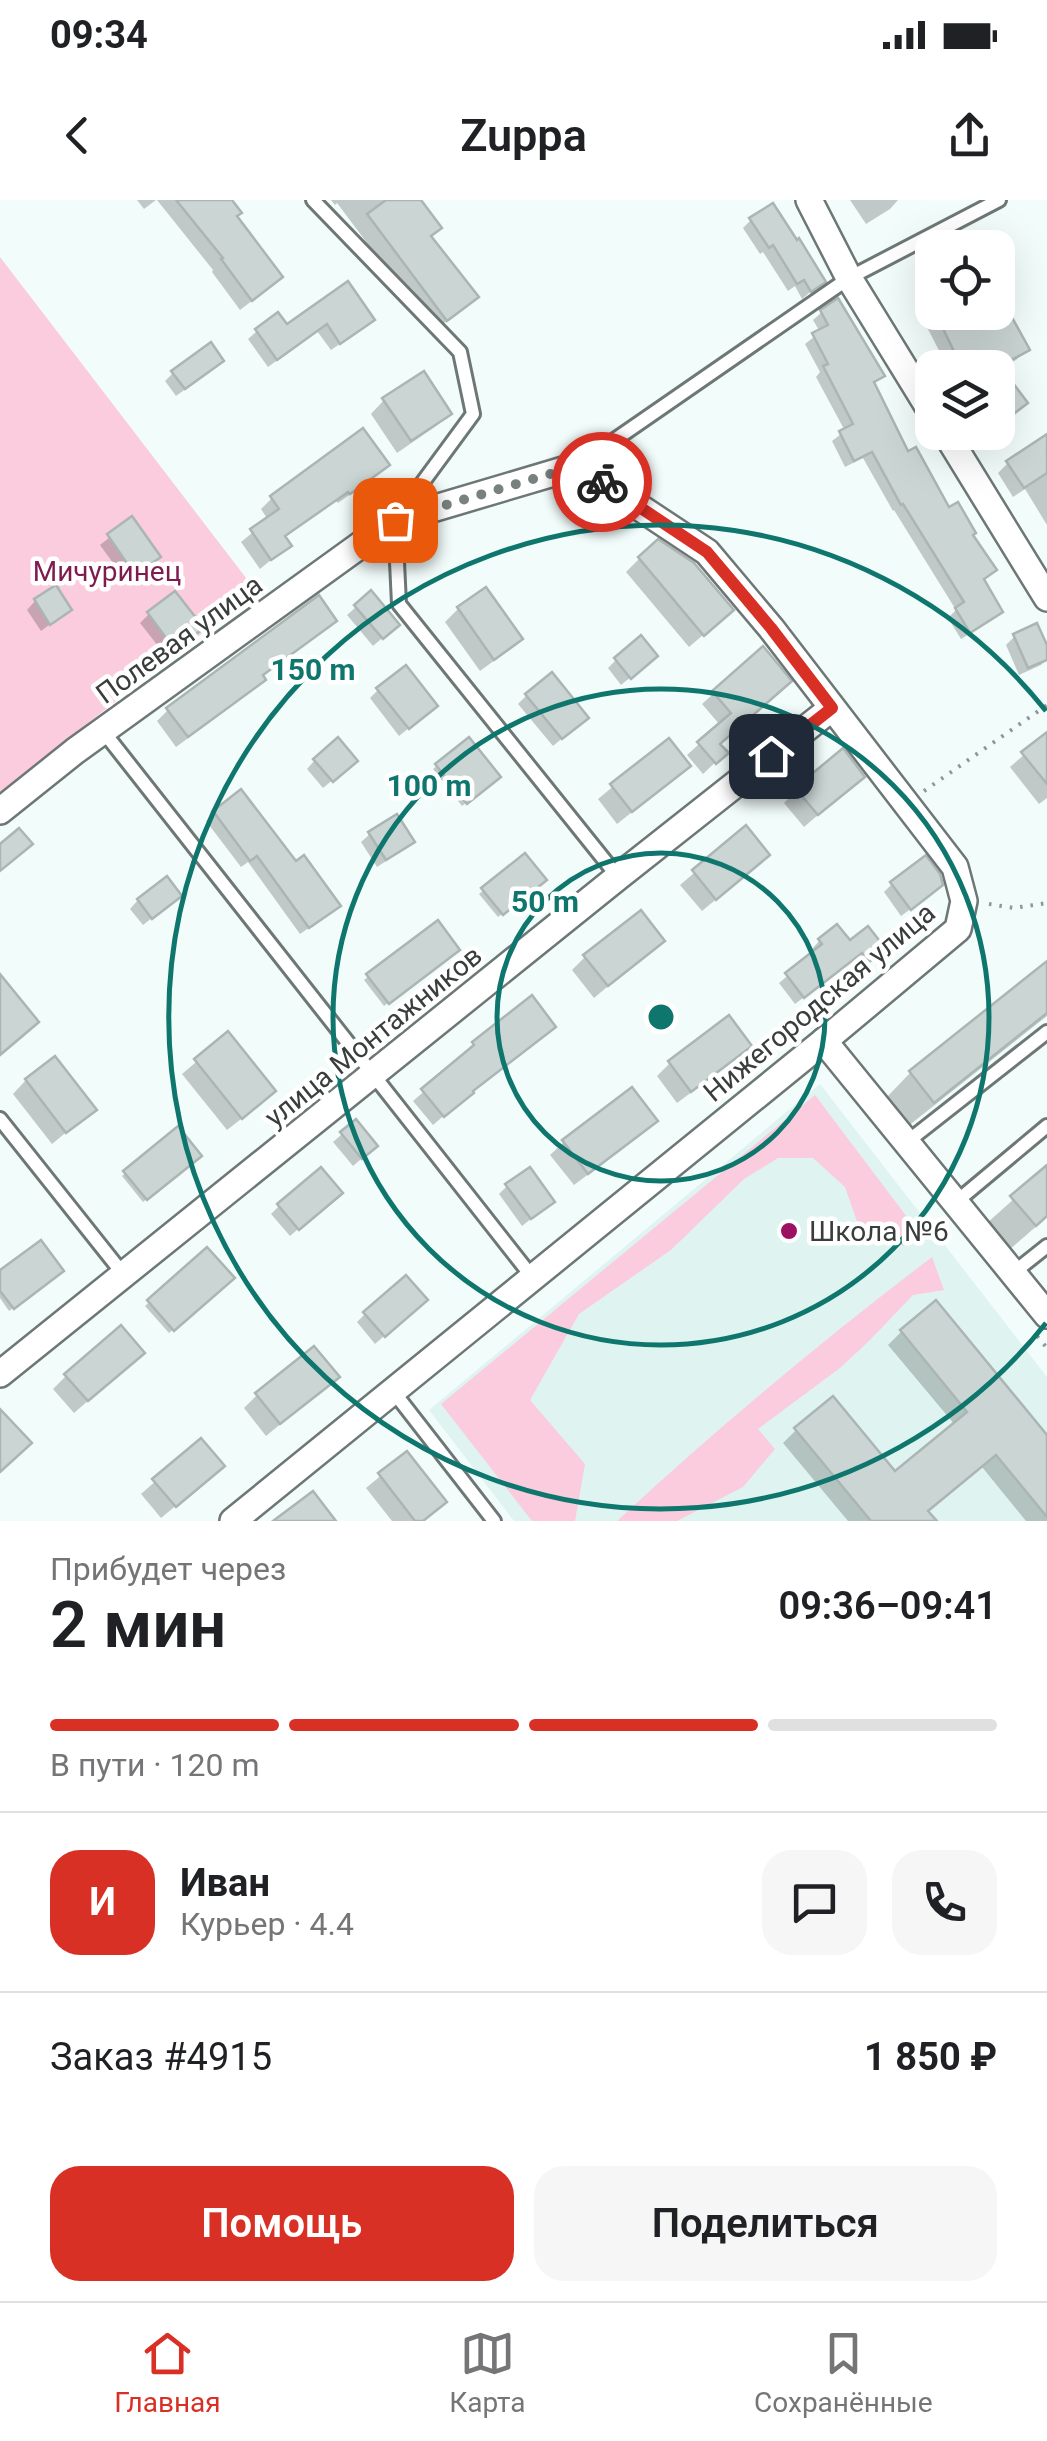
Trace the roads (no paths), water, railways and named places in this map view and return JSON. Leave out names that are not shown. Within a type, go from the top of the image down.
[{"type":"street","points":[[809,200],[849,278],[915,385]]},
{"type":"street","points":[[956,450],[1047,598]]},
{"type":"street","points":[[395,520],[577,466]]},
{"type":"street","name":"Нижегородская улица","points":[[233,1521],[958,929],[964,901],[955,867],[771,628],[707,552],[577,466]]},
{"type":"street","name":"Полевая улица","points":[[0,811],[103,731],[395,520]]},
{"type":"street","name":"улица Монтажников","points":[[0,1374],[832,708]]},
{"type":"street","points":[[824,1041],[1047,1315]]},
{"type":"lane","points":[[312,200],[460,352],[472,414],[395,520],[400,604],[618,877]]},
{"type":"lane","points":[[577,466],[849,278],[999,200]]},
{"type":"lane","points":[[103,731],[532,1278]]},
{"type":"lane","points":[[907,1142],[1047,1032]]},
{"type":"lane","points":[[0,1119],[124,1274]]},
{"type":"lane","points":[[956,1202],[1047,1126]]},
{"type":"lane","points":[[1013,1273],[1047,1246]]},
{"type":"lane","points":[[393,1391],[494,1521]]},
{"type":"place","name":"Школа №6","points":[[789,1231]]},
{"type":"park label","name":"Мичуринец","points":[[107,571]]}]
